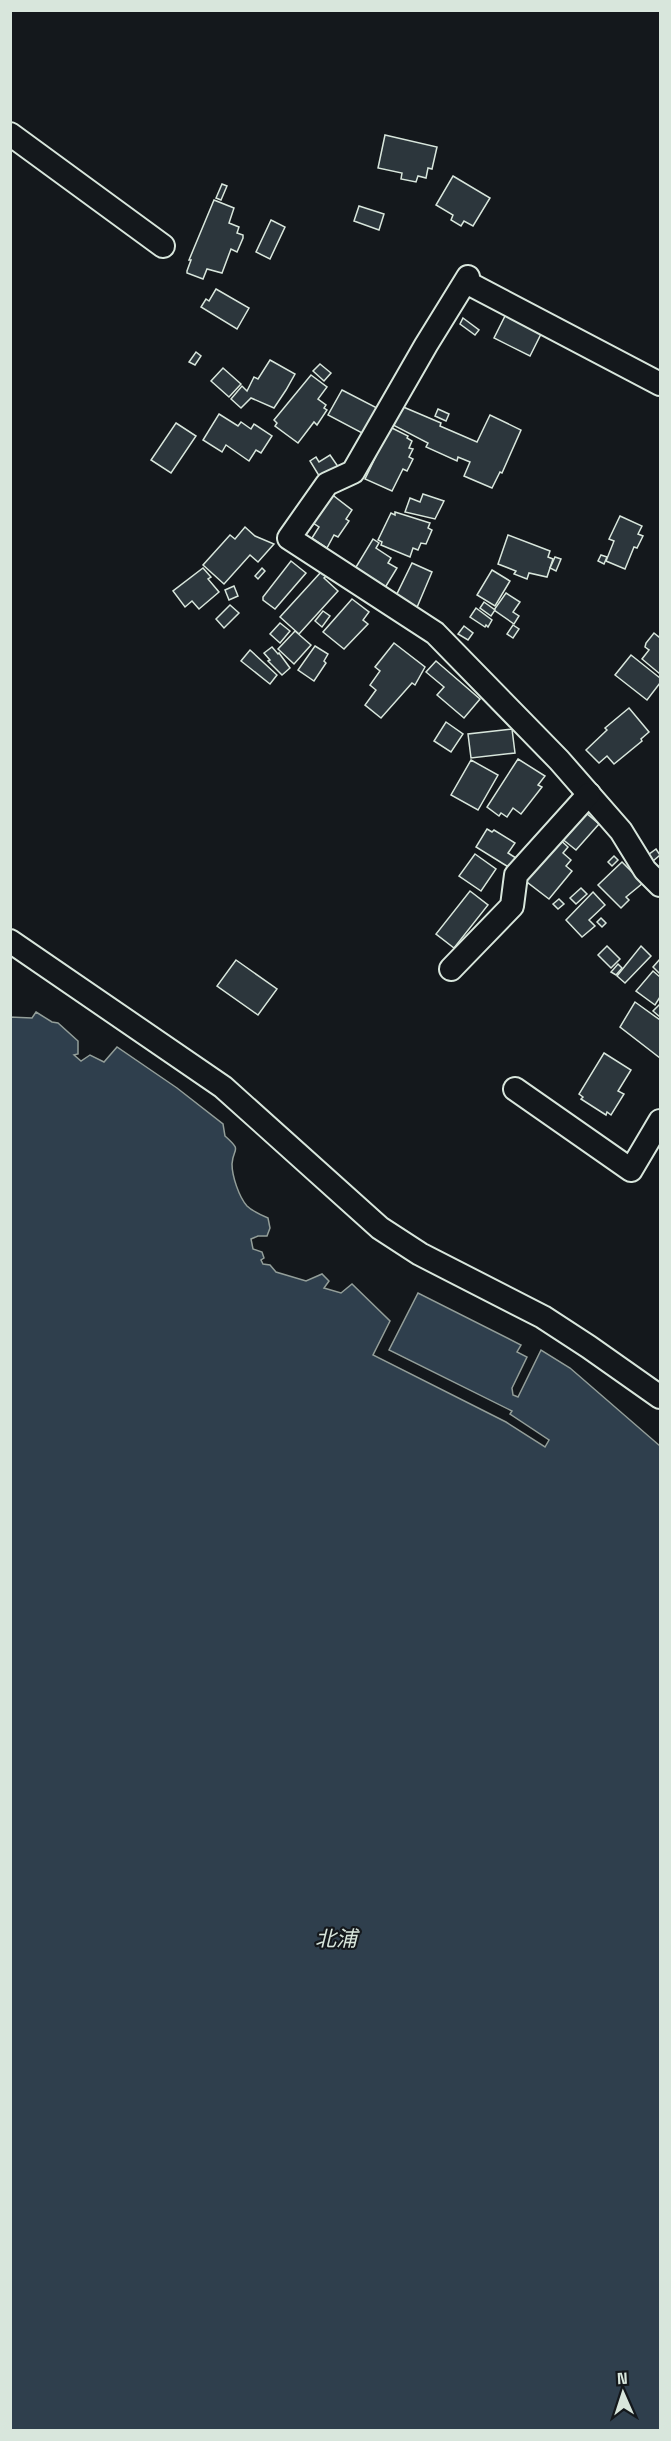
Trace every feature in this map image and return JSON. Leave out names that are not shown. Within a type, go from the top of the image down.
[{"type":"street","points":[[10,134],[163,246]]},
{"type":"street","points":[[660,384],[467,279],[352,472],[327,484],[289,538],[435,633],[559,760],[621,831],[645,870],[660,885]]},
{"type":"street","points":[[451,969],[512,906],[516,875],[589,794]]},
{"type":"street","points":[[10,941],[224,1088],[380,1228],[420,1254],[543,1317],[660,1397]]},
{"type":"street","points":[[515,1089],[631,1170],[660,1121]]},
{"type":"water","name":"北浦","points":[[36,1012],[58,1023],[78,1041],[78,1054],[74,1055],[81,1061],[90,1055],[104,1062],[117,1047],[177,1088],[223,1124],[225,1136],[236,1150],[232,1169],[241,1197],[249,1208],[268,1218],[270,1228],[267,1236],[251,1239],[253,1249],[262,1252],[263,1264],[270,1265],[276,1272],[306,1281],[322,1274],[329,1281],[324,1288],[341,1293],[352,1284],[390,1321],[373,1355],[506,1422],[545,1447],[549,1440],[510,1414],[512,1411],[389,1350],[418,1293],[521,1345],[517,1352],[527,1357],[512,1388],[513,1395],[518,1397],[541,1350],[570,1368],[660,1446],[660,2430],[11,2430],[10,1017],[32,1018]]},
{"type":"building","points":[[385,135],[437,147],[432,169],[428,168],[426,178],[418,176],[416,182],[401,179],[402,173],[378,168]]},
{"type":"building","points":[[453,176],[490,198],[473,226],[464,221],[461,226],[451,220],[453,215],[436,205]]},
{"type":"building","points":[[222,184],[227,186],[221,200],[216,198]]},
{"type":"building","points":[[214,200],[234,208],[229,223],[239,227],[237,233],[243,235],[243,238],[237,252],[231,249],[222,273],[207,269],[203,279],[187,271],[191,260],[189,260]]},
{"type":"building","points":[[359,206],[384,214],[379,230],[354,221]]},
{"type":"building","points":[[271,220],[285,227],[270,259],[256,252]]},
{"type":"building","points":[[216,289],[249,308],[237,329],[201,307],[206,299],[209,301]]},
{"type":"building","points":[[507,312],[543,330],[530,356],[494,338]]},
{"type":"building","points":[[463,318],[479,330],[475,335],[460,324]]},
{"type":"building","points":[[196,352],[201,356],[195,365],[189,362]]},
{"type":"building","points":[[270,360],[295,374],[286,390],[274,408],[251,398],[241,408],[231,399],[242,386],[247,391],[254,377],[258,379]]},
{"type":"building","points":[[320,364],[331,373],[324,381],[313,371]]},
{"type":"building","points":[[223,368],[241,384],[229,397],[211,381]]},
{"type":"building","points":[[311,375],[327,387],[318,399],[326,405],[324,408],[327,410],[317,425],[314,422],[298,443],[275,426],[277,423],[274,420]]},
{"type":"building","points":[[342,390],[377,408],[362,433],[328,415]]},
{"type":"building","points":[[401,406],[477,442],[490,415],[521,430],[502,473],[500,472],[492,488],[464,476],[470,462],[458,457],[457,461],[426,447],[428,443],[393,425]]},
{"type":"building","points":[[438,409],[449,414],[446,421],[435,416]]},
{"type":"building","points":[[219,414],[238,426],[241,422],[251,429],[254,424],[272,436],[261,453],[256,450],[249,461],[226,445],[222,452],[203,440]]},
{"type":"building","points":[[176,423],[196,436],[171,473],[151,460]]},
{"type":"building","points":[[390,427],[408,436],[407,438],[412,441],[409,448],[413,449],[409,457],[413,459],[407,471],[403,469],[392,491],[365,479]]},
{"type":"building","points":[[330,455],[339,468],[321,479],[310,461],[316,457],[319,462]]},
{"type":"building","points":[[330,493],[352,510],[346,519],[349,521],[338,537],[334,535],[327,548],[312,538],[319,527],[310,521]]},
{"type":"building","points":[[423,494],[444,501],[435,519],[405,512],[410,498],[420,502]]},
{"type":"building","points":[[395,512],[430,523],[428,528],[432,530],[426,544],[421,543],[418,550],[413,548],[410,557],[381,545],[382,542],[378,540],[391,513],[395,515]]},
{"type":"building","points":[[620,516],[642,526],[638,534],[643,536],[637,548],[634,547],[625,569],[606,561],[614,541],[609,539]]},
{"type":"building","points":[[245,527],[255,536],[274,544],[258,562],[250,555],[224,584],[203,565],[230,535],[235,539]]},
{"type":"building","points":[[508,535],[550,551],[548,557],[553,559],[547,577],[529,573],[527,579],[514,574],[516,571],[498,564]]},
{"type":"building","points":[[373,539],[379,543],[376,548],[391,558],[388,563],[397,568],[383,591],[353,572]]},
{"type":"building","points":[[601,555],[607,557],[604,564],[598,561]]},
{"type":"building","points":[[555,557],[561,559],[556,571],[550,568]]},
{"type":"building","points":[[291,561],[306,573],[275,609],[263,600],[263,597]]},
{"type":"building","points":[[412,563],[432,572],[415,612],[393,602]]},
{"type":"building","points":[[203,568],[211,577],[208,579],[219,592],[199,609],[192,601],[185,607],[173,591]]},
{"type":"building","points":[[262,568],[265,571],[258,579],[255,576]]},
{"type":"building","points":[[492,570],[510,581],[495,606],[477,595]]},
{"type":"building","points":[[321,572],[338,591],[299,634],[280,617]]},
{"type":"building","points":[[234,586],[238,596],[229,600],[225,590]]},
{"type":"building","points":[[506,593],[520,602],[513,612],[519,616],[514,624],[494,610]]},
{"type":"building","points":[[352,599],[369,612],[363,620],[368,624],[344,649],[323,632]]},
{"type":"building","points":[[484,602],[495,610],[491,616],[480,608]]},
{"type":"building","points":[[230,605],[239,613],[224,628],[216,619]]},
{"type":"building","points":[[476,608],[492,620],[488,627],[470,617]]},
{"type":"building","points":[[323,611],[330,616],[322,627],[315,621]]},
{"type":"building","points":[[280,623],[290,631],[280,643],[270,634]]},
{"type":"building","points":[[513,625],[519,629],[513,638],[507,634]]},
{"type":"building","points":[[464,626],[473,633],[468,640],[458,634]]},
{"type":"building","points":[[295,631],[311,645],[294,664],[278,649]]},
{"type":"building","points":[[654,633],[659,637],[660,635],[660,674],[642,659],[649,650],[645,647],[646,643]]},
{"type":"building","points":[[394,643],[425,667],[415,685],[412,683],[381,718],[365,705],[376,690],[370,685],[380,671],[375,667]]},
{"type":"building","points":[[315,646],[328,654],[324,661],[326,663],[314,681],[298,670]]},
{"type":"building","points":[[272,647],[290,668],[282,675],[268,661],[270,660],[264,653]]},
{"type":"building","points":[[250,650],[277,675],[270,684],[241,661]]},
{"type":"building","points":[[631,655],[660,678],[660,683],[647,700],[615,675]]},
{"type":"building","points":[[436,661],[480,699],[464,718],[437,695],[444,687],[426,672]]},
{"type":"building","points":[[629,708],[649,732],[641,739],[642,741],[614,764],[607,756],[599,763],[586,750],[607,730],[605,728]]},
{"type":"building","points":[[446,722],[463,734],[451,752],[434,741]]},
{"type":"building","points":[[512,729],[515,753],[471,758],[468,734]]},
{"type":"building","points":[[518,759],[545,776],[538,785],[542,787],[521,814],[513,808],[507,817],[501,813],[499,816],[487,807]]},
{"type":"building","points":[[471,760],[498,775],[478,810],[451,795]]},
{"type":"building","points":[[579,807],[599,824],[576,850],[556,834]]},
{"type":"building","points":[[487,829],[492,832],[494,830],[515,843],[508,853],[516,858],[510,868],[476,847]]},
{"type":"building","points":[[557,837],[568,847],[563,853],[571,860],[566,866],[572,871],[549,899],[523,879]]},
{"type":"building","points":[[656,849],[660,855],[653,861],[648,855]]},
{"type":"building","points":[[475,854],[496,869],[481,891],[459,876]]},
{"type":"building","points":[[614,856],[618,860],[612,866],[608,862]]},
{"type":"building","points":[[622,862],[643,883],[626,897],[629,900],[621,908],[598,885]]},
{"type":"building","points":[[581,888],[587,894],[576,904],[570,898]]},
{"type":"building","points":[[470,891],[488,905],[454,948],[436,934]]},
{"type":"building","points":[[593,892],[605,905],[589,920],[595,926],[582,937],[566,920]]},
{"type":"building","points":[[559,899],[564,904],[558,909],[553,904]]},
{"type":"building","points":[[601,918],[606,923],[602,927],[597,922]]},
{"type":"building","points":[[607,946],[620,959],[611,968],[598,955]]},
{"type":"building","points":[[641,946],[651,956],[625,983],[617,976]]},
{"type":"building","points":[[660,959],[660,974],[653,967]]},
{"type":"building","points":[[236,960],[277,989],[258,1015],[217,986]]},
{"type":"building","points":[[618,964],[622,968],[616,975],[611,972]]},
{"type":"building","points":[[653,971],[660,977],[660,997],[655,1005],[636,991]]},
{"type":"building","points":[[635,1002],[660,1020],[660,1058],[620,1027]]},
{"type":"building","points":[[660,1004],[660,1017],[653,1011]]},
{"type":"building","points":[[604,1053],[631,1070],[618,1091],[624,1094],[611,1115],[607,1112],[606,1115],[581,1099],[583,1097],[579,1094]]}]
